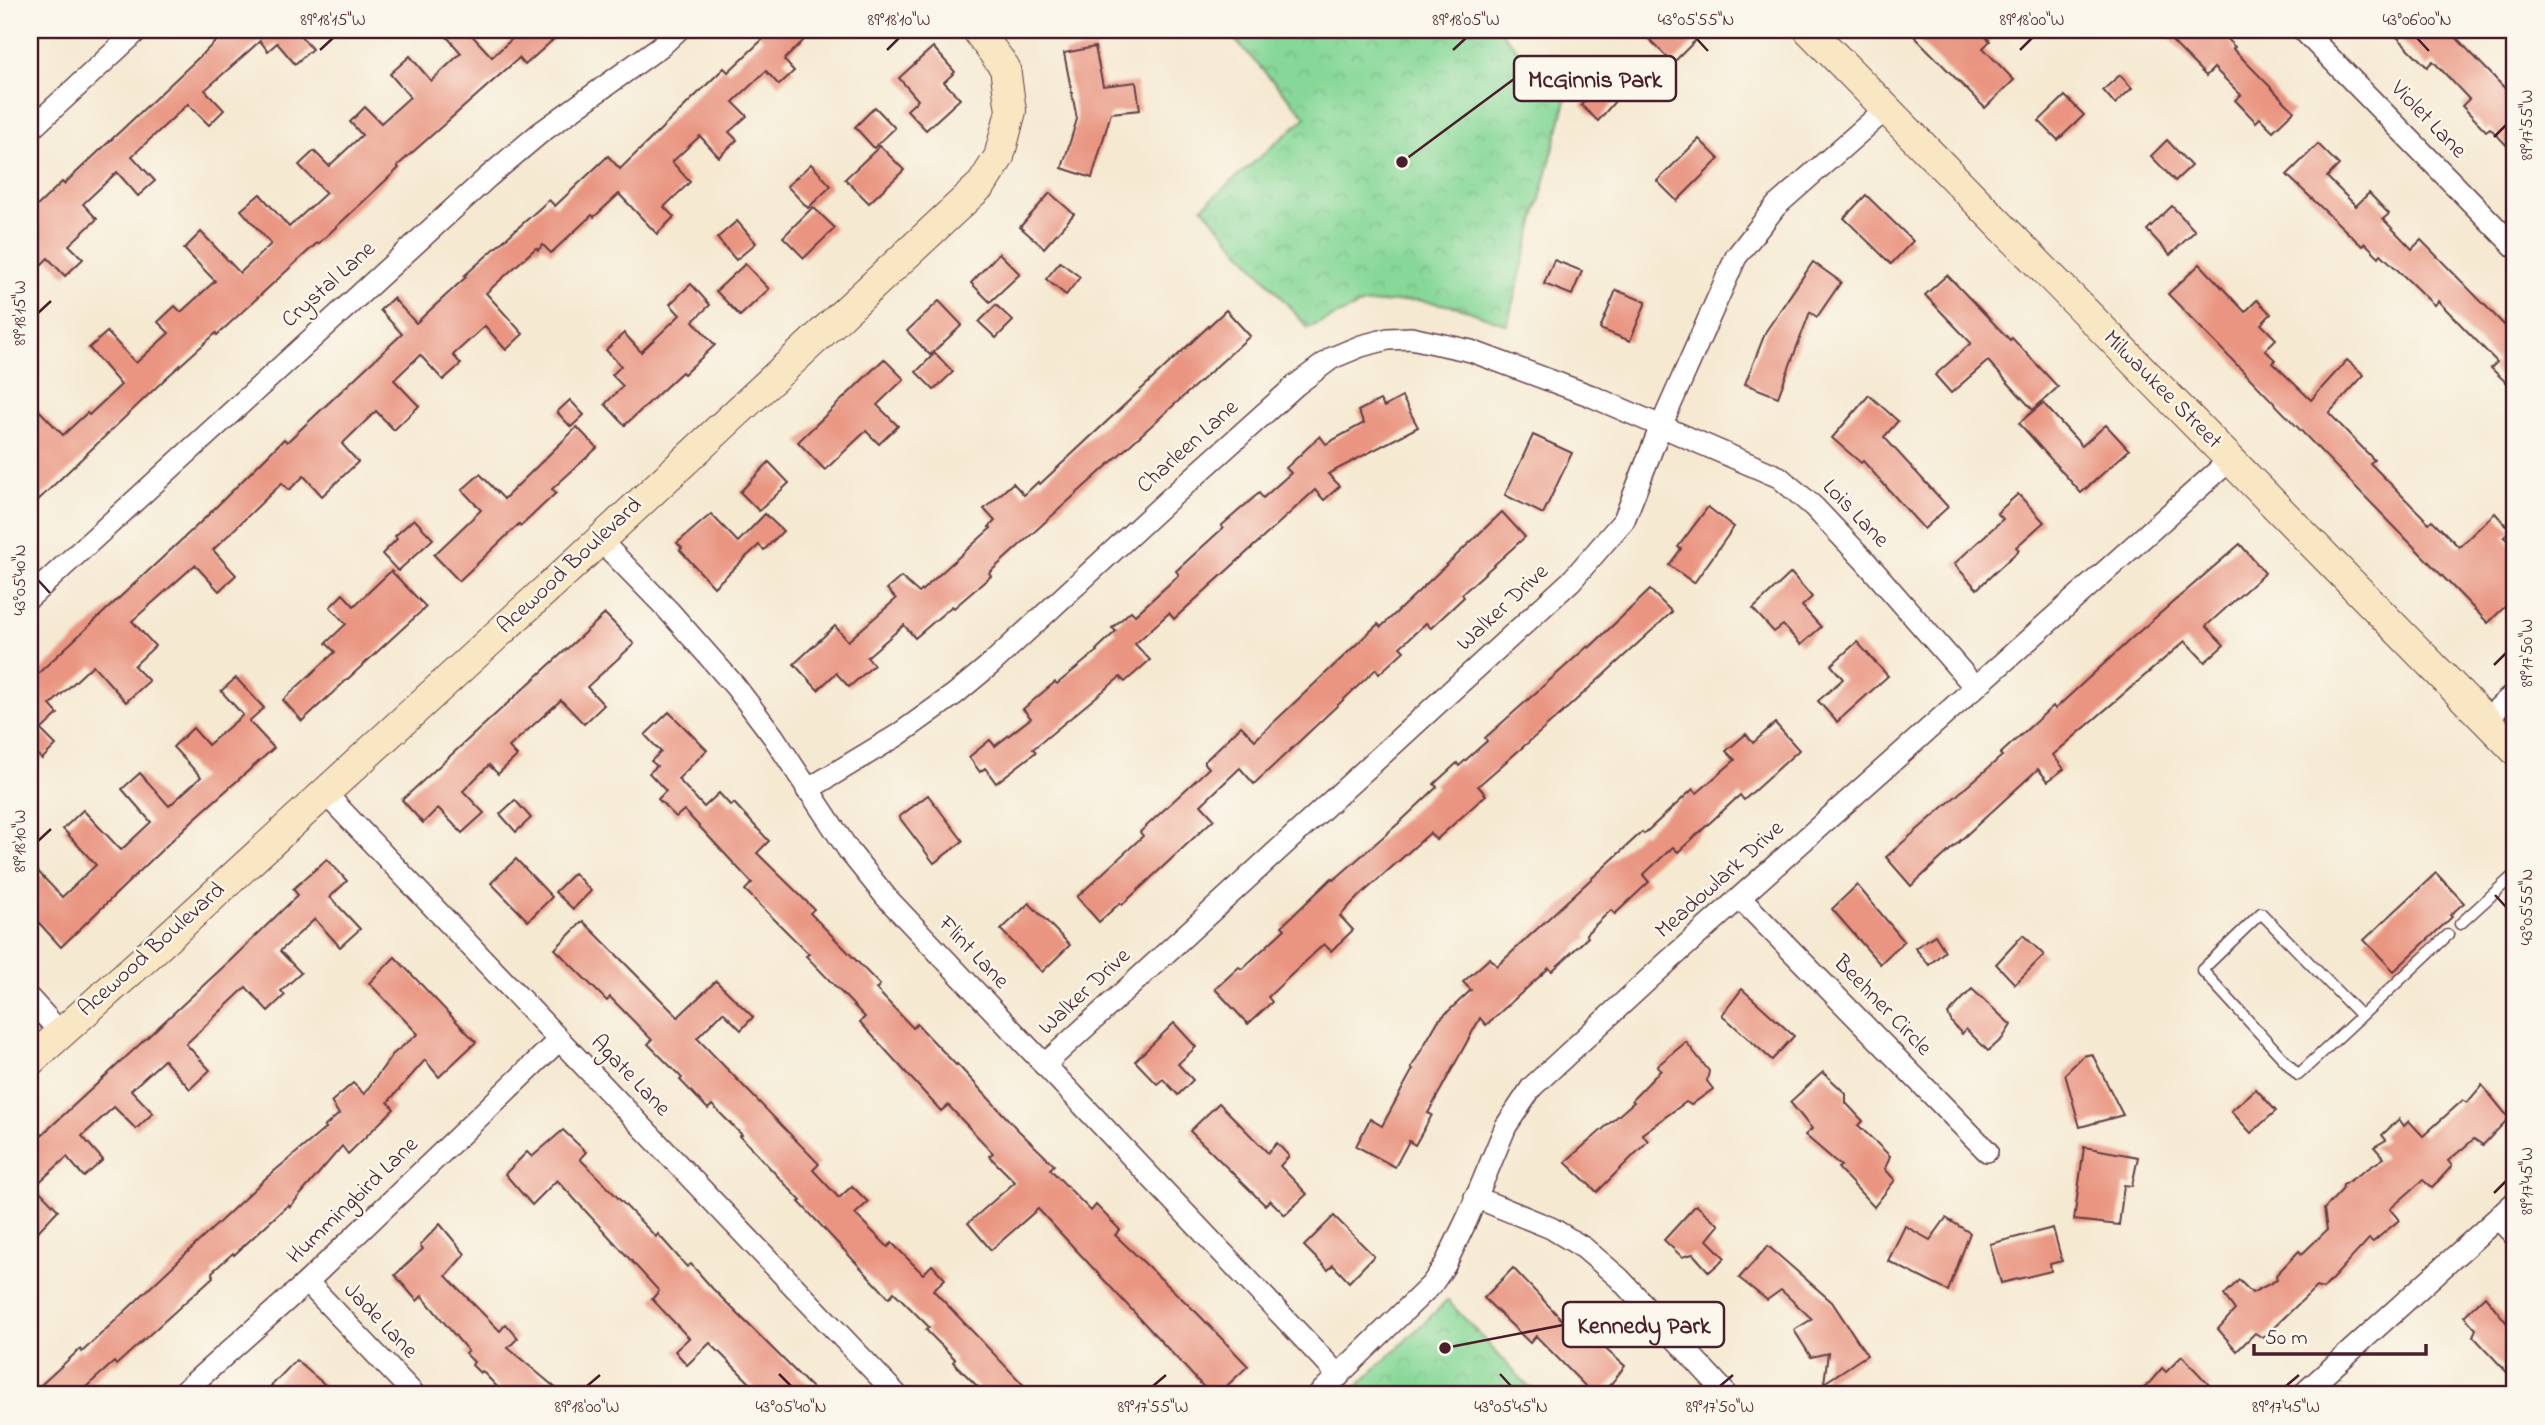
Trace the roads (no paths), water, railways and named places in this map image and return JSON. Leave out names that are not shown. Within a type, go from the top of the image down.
[{"type":"street","points":[[30,130],[138,30]]},
{"type":"street","name":"Crystal Lane","points":[[30,597],[488,177],[540,133],[661,46],[678,30]]},
{"type":"street","name":"Acewood Boulevard","points":[[30,1061],[600,540],[982,184],[999,157],[1011,111],[1005,68],[977,30]]},
{"type":"street","name":"Milwaukee Street","points":[[1809,30],[2515,750]]},
{"type":"street","name":"Violet Lane","points":[[2303,30],[2515,247]]},
{"type":"street","name":"Walker Drive","points":[[1044,1065],[1571,582],[1624,520],[1661,426],[1736,257],[1776,206],[1886,109]]},
{"type":"street","name":"Charleen Lane","points":[[807,790],[898,735],[955,694],[1286,394],[1332,358],[1388,339],[1411,338],[1471,351],[1589,395],[1661,426]]},
{"type":"street","name":"Lois Lane","points":[[1661,426],[1779,477],[1814,507],[1866,562],[1975,687]]},
{"type":"street","name":"Meadowlark Drive","points":[[1318,1395],[1432,1284],[1450,1253],[1506,1126],[1532,1087],[2230,460]]},
{"type":"street","name":"Flint Lane","points":[[600,540],[668,610],[735,686],[774,736],[849,851],[886,897],[1339,1376]]},
{"type":"street","points":[[2485,720],[2515,693]]},
{"type":"street","name":"Agate Lane","points":[[325,793],[897,1395]]},
{"type":"street","name":"Beehner Circle","points":[[1740,898],[1987,1151]]},
{"type":"street","points":[[30,999],[60,1032]]},
{"type":"street","name":"Hummingbird Lane","points":[[180,1395],[307,1282],[559,1040]]},
{"type":"street","points":[[1475,1197],[1551,1228],[1584,1248],[1619,1278],[1723,1390]]},
{"type":"street","points":[[2302,1395],[2515,1202]]},
{"type":"street","points":[[2498,1218],[2515,1236]]},
{"type":"street","name":"Jade Lane","points":[[307,1282],[415,1395]]},
{"type":"lane","points":[[2460,924],[2515,874]]},
{"type":"lane","points":[[2361,1016],[2261,913],[2202,970],[2298,1075],[2448,935]]},
{"type":"place","name":"McGinnis Park","points":[[1402,162]]},
{"type":"place","name":"Kennedy Park","points":[[1445,1348]]}]
